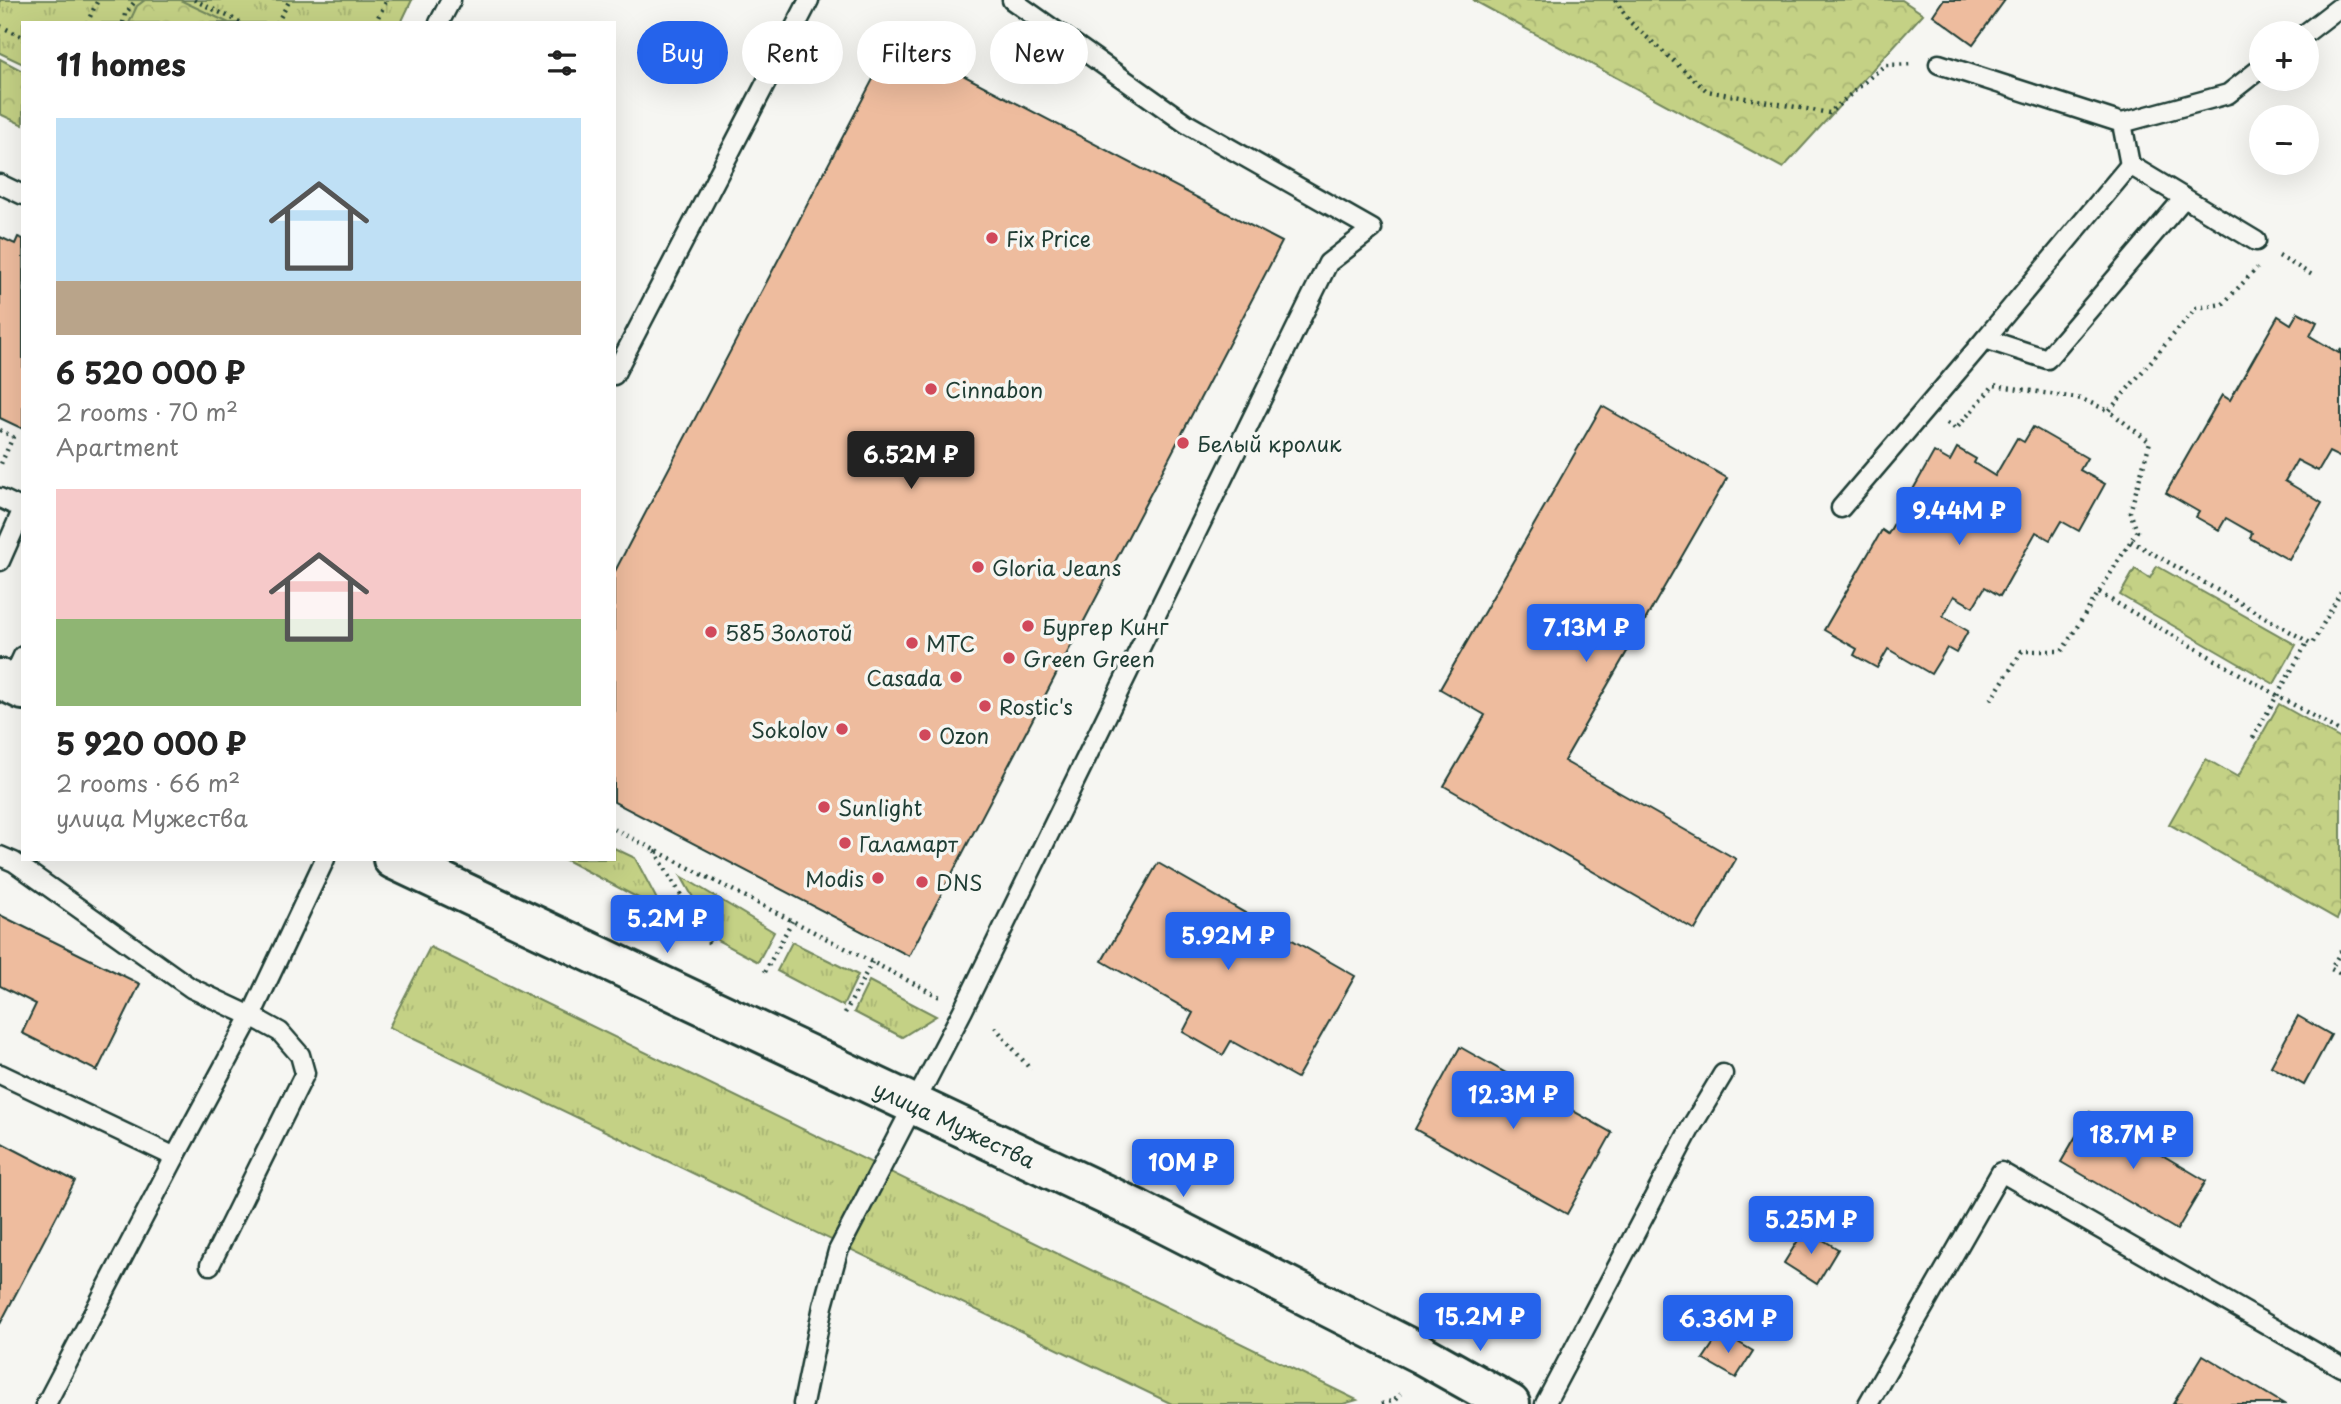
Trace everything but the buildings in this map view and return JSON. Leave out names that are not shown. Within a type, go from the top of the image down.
[{"type":"main road","name":"улица Мужества","points":[[397,861],[1138,1210],[1421,1354],[1510,1404]]},
{"type":"lane","points":[[440,21],[451,0]]},
{"type":"lane","points":[[616,371],[809,0]]},
{"type":"lane","points":[[803,1404],[838,1251],[915,1105],[1328,263],[1373,229],[1187,124],[1012,0]]},
{"type":"lane","points":[[2319,23],[2341,6]]},
{"type":"lane","points":[[1939,64],[2122,122],[2228,94],[2249,77]]},
{"type":"lane","points":[[2122,122],[2130,165],[2256,241]]},
{"type":"lane","points":[[1841,508],[2130,165]]},
{"type":"lane","points":[[0,184],[21,194]]},
{"type":"lane","points":[[1985,339],[2047,359],[2184,198]]},
{"type":"lane","points":[[0,498],[21,508]]},
{"type":"lane","points":[[0,561],[21,514]]},
{"type":"lane","points":[[0,856],[14,862],[191,988],[281,1032],[300,1055],[306,1073],[210,1265]]},
{"type":"lane","points":[[46,1404],[251,1016],[324,861]]},
{"type":"lane","points":[[0,1074],[175,1157]]},
{"type":"lane","points":[[1545,1404],[1690,1129],[1723,1074]]},
{"type":"lane","points":[[1868,1404],[2001,1172],[2341,1367]]},
{"type":"path","points":[[88,21],[98,0]]},
{"type":"path","points":[[123,21],[136,0]]},
{"type":"path","points":[[194,0],[238,21]]},
{"type":"path","points":[[277,21],[290,0]]},
{"type":"path","points":[[377,21],[387,0]]},
{"type":"path","points":[[1615,0],[1630,22],[1707,91],[1829,114],[1885,65],[1939,64]]},
{"type":"path","points":[[0,26],[21,36]]},
{"type":"path","points":[[2272,252],[2314,276]]},
{"type":"path","points":[[2109,411],[2196,308],[2223,304],[2264,261]]},
{"type":"path","points":[[1926,409],[1956,429],[1994,385],[2082,399],[2109,411],[2150,442],[2130,512],[2137,531],[2131,541],[2062,651],[2022,651],[1992,700]]},
{"type":"path","points":[[0,430],[13,437],[0,466]]},
{"type":"path","points":[[2131,541],[2312,644],[2341,592]]},
{"type":"path","points":[[2099,593],[2341,732]]},
{"type":"path","points":[[2253,738],[2308,641]]},
{"type":"path","points":[[616,831],[940,997]]},
{"type":"path","points":[[655,851],[709,943]]},
{"type":"path","points":[[765,972],[792,921]]},
{"type":"path","points":[[2341,951],[2331,969],[2341,974]]},
{"type":"path","points":[[845,1013],[872,962]]},
{"type":"path","points":[[995,1027],[1031,1070]]},
{"type":"path","points":[[1443,1315],[1453,1297]]},
{"type":"path","points":[[1382,1404],[1395,1400],[1400,1394]]},
{"type":"path","points":[[1395,1400],[1400,1404]]},
{"type":"green space","points":[[0,0],[412,0],[402,21],[21,21],[21,63],[0,53]]},
{"type":"green space","points":[[145,0],[180,0],[225,21],[130,21],[137,6]]},
{"type":"green space","points":[[1473,0],[1902,0],[1923,14],[1783,168]]},
{"type":"green space","points":[[0,59],[21,70],[21,124],[0,114]]},
{"type":"green space","points":[[2157,566],[2296,645],[2274,684],[2120,595],[2135,569],[2150,578]]},
{"type":"green space","points":[[2279,704],[2341,739],[2341,911],[2337,919],[2169,824],[2206,759],[2238,777]]},
{"type":"green space","points":[[616,849],[635,858],[663,911],[568,861],[616,861]]},
{"type":"green space","points":[[681,876],[774,932],[758,962],[717,940]]},
{"type":"green space","points":[[792,942],[858,975],[843,1006],[777,971]]},
{"type":"green space","points":[[430,947],[1357,1400],[1343,1404],[1172,1404],[389,1027]]},
{"type":"green space","points":[[869,981],[936,1016],[902,1037],[854,1012]]},
{"type":"place","name":"Fix Price","points":[[992,238]]},
{"type":"place","name":"Cinnabon","points":[[931,389]]},
{"type":"place","name":"Белый кролик","points":[[1183,443]]},
{"type":"place","name":"Gloria Jeans","points":[[978,567]]},
{"type":"place","name":"Бургер Кинг","points":[[1028,626]]},
{"type":"place","name":"585 Золотой","points":[[711,632]]},
{"type":"place","name":"МТС","points":[[912,643]]},
{"type":"place","name":"Green Green","points":[[1009,658]]},
{"type":"place","name":"Casada","points":[[956,677]]},
{"type":"place","name":"Rostic's","points":[[985,706]]},
{"type":"place","name":"Sokolov","points":[[842,729]]},
{"type":"place","name":"Ozon","points":[[925,735]]},
{"type":"place","name":"Sunlight","points":[[824,807]]},
{"type":"place","name":"Галамарт","points":[[845,843]]},
{"type":"place","name":"Modis","points":[[878,878]]},
{"type":"place","name":"DNS","points":[[922,882]]}]
